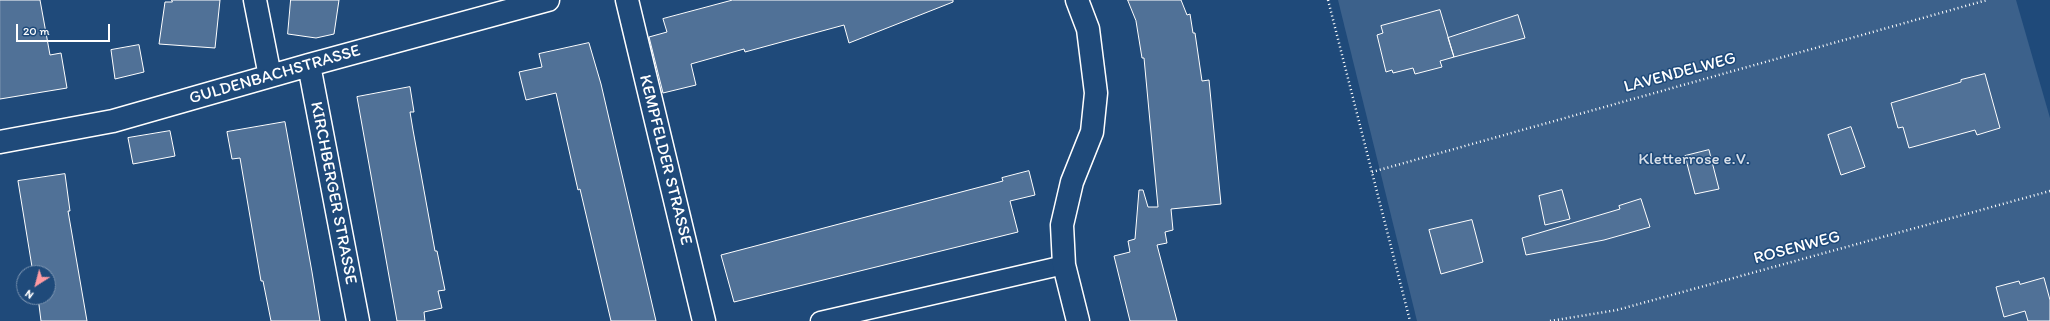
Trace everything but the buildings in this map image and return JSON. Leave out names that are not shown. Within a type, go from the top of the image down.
[{"type":"street","points":[[255,0],[270,76]]},
{"type":"street","name":"GULDENBACHSTRASSE","points":[[0,142],[113,121],[309,65],[548,0]]},
{"type":"street","name":"KEMPFELDER STRASSE","points":[[627,0],[704,321]]},
{"type":"street","points":[[1077,0],[1088,30],[1096,93],[1092,132],[1072,182],[1062,225],[1064,265],[1078,321]]},
{"type":"street","name":"KIRCHBERGER STRASSE","points":[[309,65],[358,321]]},
{"type":"lane","points":[[820,321],[1064,265]]},
{"type":"path","points":[[1328,0],[1410,321]]},
{"type":"path","name":"LAVENDELWEG","points":[[1372,172],[1379,168],[1987,0]]},
{"type":"path","name":"ROSENWEG","points":[[1550,321],[1617,310],[2050,191]]},
{"type":"green space","name":"Kletterrose e.V.","points":[[1338,0],[2016,0],[2050,118],[2050,321],[1417,321]]}]
